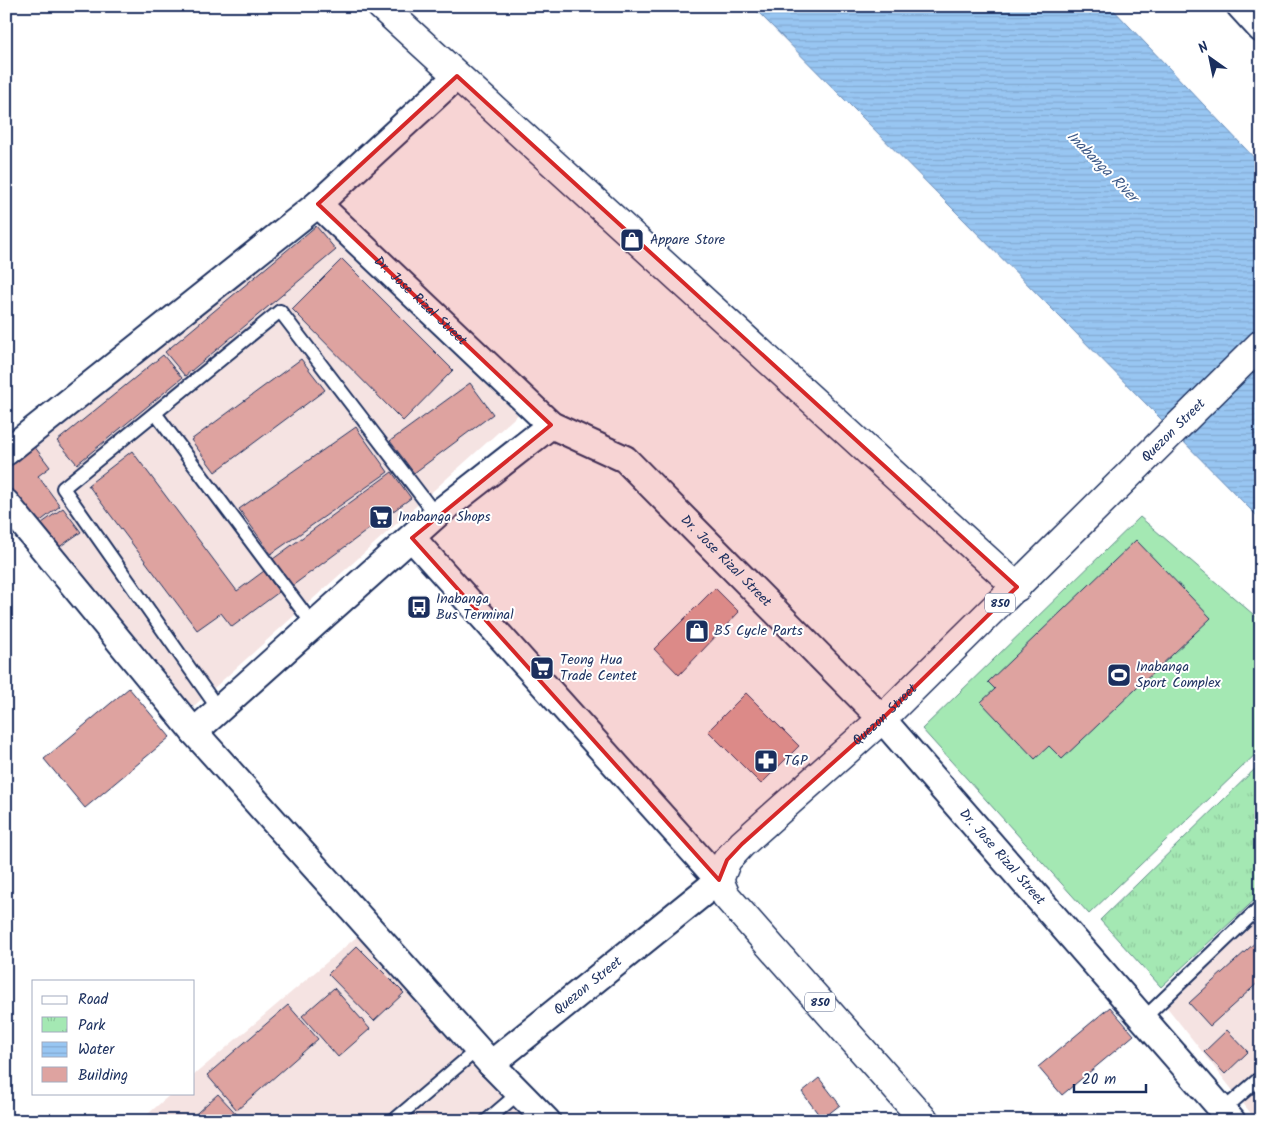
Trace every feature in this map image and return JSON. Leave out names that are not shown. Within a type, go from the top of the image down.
[{"type":"main road","points":[[381,6],[1017,586]]},
{"type":"main road","name":"Quezon Street","points":[[719,880],[727,860],[742,844],[882,719],[1261,344]]},
{"type":"main road","name":"850","points":[[719,880],[726,896],[925,1121]]},
{"type":"street","points":[[1240,6],[1261,29]]},
{"type":"street","points":[[6,452],[318,204],[456,76]]},
{"type":"street","name":"Dr. Jose Rizal Street","points":[[318,204],[551,425],[625,459],[882,719],[1143,1019],[1222,1117]]},
{"type":"street","points":[[194,732],[412,538],[436,514],[551,425]]},
{"type":"street","points":[[6,503],[194,732],[485,1057],[546,1121]]},
{"type":"street","points":[[412,538],[719,880]]},
{"type":"street","name":"Quezon Street","points":[[485,1057],[719,880]]},
{"type":"lane","points":[[219,710],[63,488],[280,311],[436,514]]},
{"type":"lane","points":[[155,413],[314,626]]},
{"type":"lane","points":[[1143,1019],[1261,906]]},
{"type":"lane","points":[[393,1121],[485,1057]]},
{"type":"lane","points":[[1222,1117],[1261,1077]]},
{"type":"lane","points":[[486,1121],[520,1092]]},
{"type":"highlighted area","points":[[457,76],[1017,587],[882,719],[742,844],[727,860],[719,880],[412,538],[551,425],[318,204]]},
{"type":"shaded area","points":[[325,220],[523,410],[186,713],[6,495],[6,462]]},
{"type":"shaded area","points":[[1261,916],[1261,1121],[1257,1121],[1166,1006]]},
{"type":"shaded area","points":[[360,934],[534,1121],[140,1121],[171,1094],[195,1094],[195,1074]]},
{"type":"green space","name":"Inabanga Sport Complex","points":[[1140,517],[1261,621],[1261,749],[1089,914],[922,729]]},
{"type":"green space","points":[[1261,763],[1261,894],[1161,987],[1100,920]]},
{"type":"water","name":"Inabanga River","points":[[752,6],[1110,6],[1261,165],[1261,520]]},
{"type":"building","points":[[316,226],[336,250],[185,376],[165,352]]},
{"type":"building","points":[[342,259],[453,370],[403,421],[292,309]]},
{"type":"building","points":[[163,355],[182,378],[77,464],[57,441]]},
{"type":"building","points":[[301,359],[325,390],[215,472],[191,440]]},
{"type":"building","points":[[470,383],[493,414],[414,473],[390,441]]},
{"type":"building","points":[[356,427],[388,472],[271,554],[239,509]]},
{"type":"building","points":[[34,446],[50,467],[38,476],[60,506],[34,526],[6,489],[6,467]]},
{"type":"building","points":[[132,451],[237,591],[264,571],[279,592],[232,627],[221,613],[197,630],[88,485]]},
{"type":"building","points":[[392,472],[411,498],[292,586],[273,559]]},
{"type":"building","points":[[63,508],[81,532],[52,552],[35,528]]},
{"type":"building","points":[[1136,540],[1211,618],[1062,759],[1049,746],[1035,759],[981,702],[995,689],[988,682]]},
{"type":"building","name":"B5 Cycle Parts","points":[[715,588],[739,612],[679,675],[654,649]]},
{"type":"building","points":[[129,688],[170,737],[85,808],[44,759]]},
{"type":"building","points":[[746,693],[799,746],[761,784],[708,731]]},
{"type":"building","points":[[1258,940],[1261,943],[1261,980],[1210,1026],[1189,1003]]},
{"type":"building","points":[[357,946],[404,993],[374,1021],[328,974]]},
{"type":"building","points":[[334,988],[370,1029],[338,1057],[302,1016]]},
{"type":"building","points":[[288,1005],[318,1039],[237,1110],[207,1075]]},
{"type":"building","points":[[1110,1007],[1134,1035],[1062,1095],[1038,1067]]},
{"type":"building","points":[[1227,1030],[1248,1052],[1225,1074],[1204,1052]]},
{"type":"building","points":[[819,1078],[840,1105],[822,1119],[802,1092]]},
{"type":"building","points":[[218,1094],[243,1121],[188,1121]]},
{"type":"place","name":"Appare Store","points":[[632,240]]},
{"type":"place","name":"Inabanga Shops","points":[[381,517]]},
{"type":"place","name":"Inabanga Bus Terminal","points":[[419,607]]},
{"type":"place","name":"B5 Cycle Parts","points":[[697,631]]},
{"type":"place","name":"Teong Hua Trade Centet","points":[[542,668]]},
{"type":"place","name":"Inabanga Sport Complex","points":[[1119,675]]},
{"type":"place","name":"TGP","points":[[766,761]]}]
